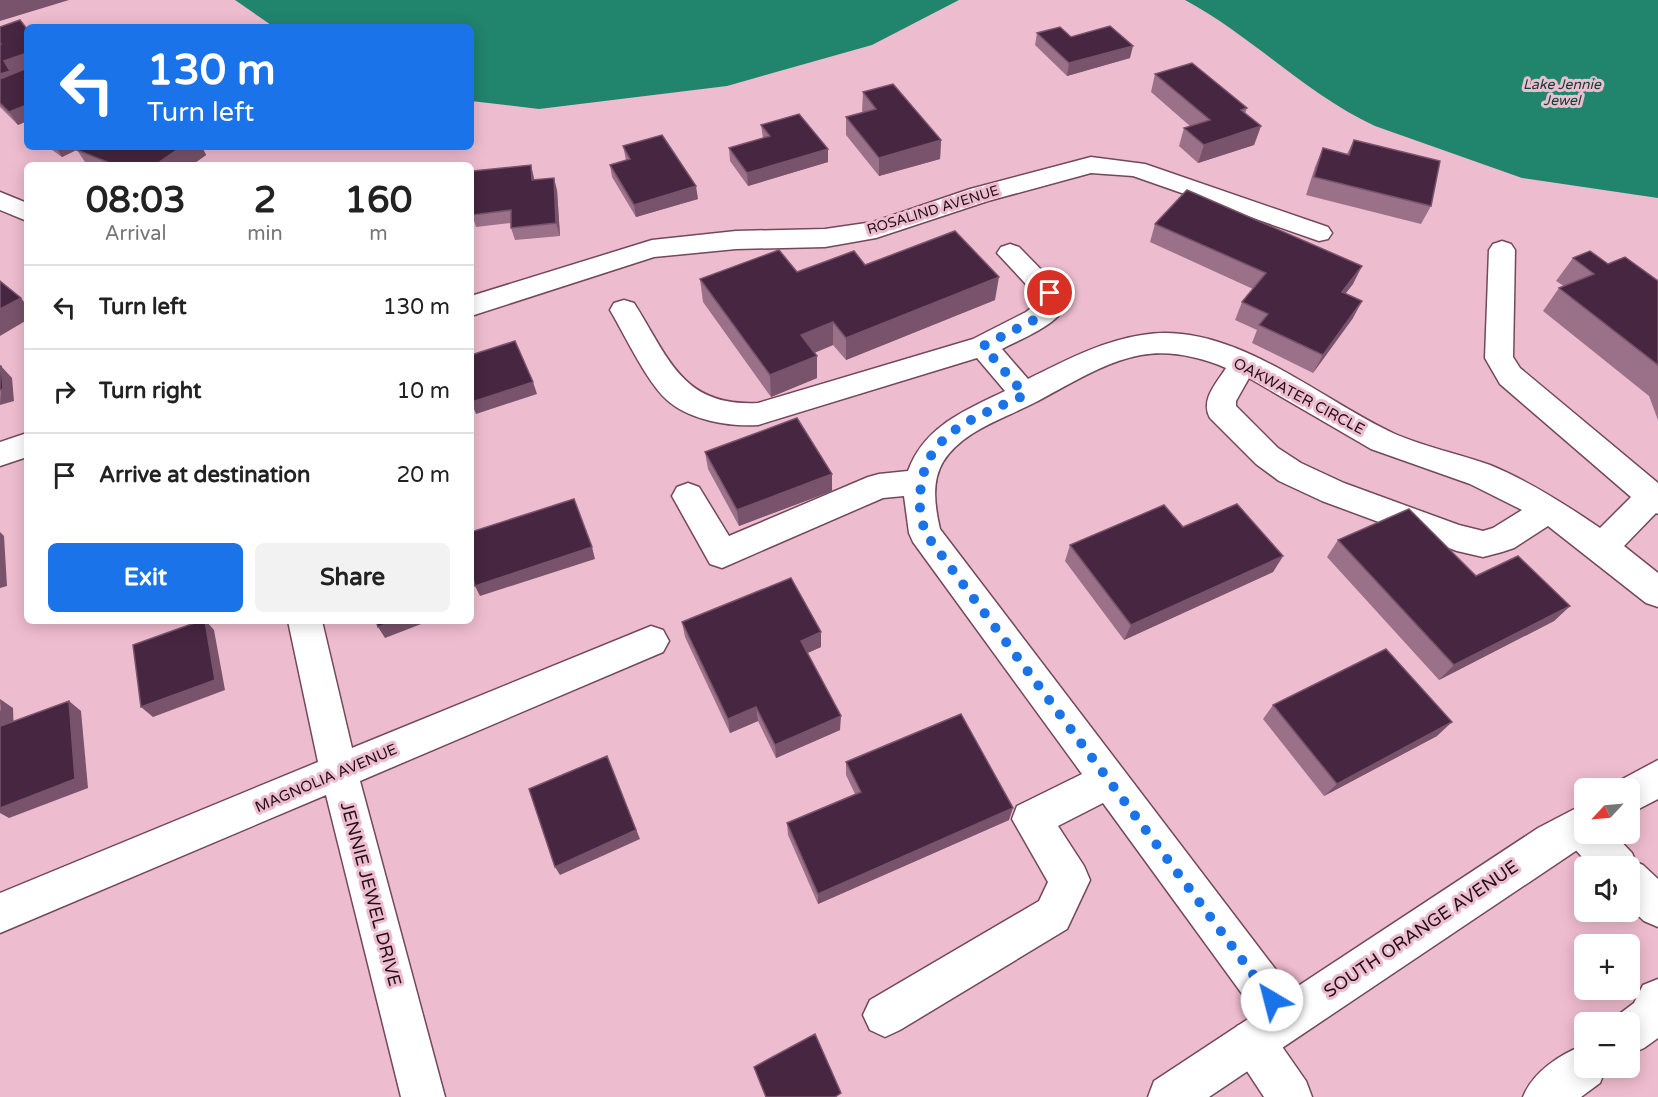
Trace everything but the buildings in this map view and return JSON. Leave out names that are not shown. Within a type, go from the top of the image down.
[{"type":"street","name":"ROSALIND AVENUE","points":[[474,305],[652,249],[736,240],[825,238],[876,230],[979,195],[1091,165],[1136,169],[1318,233]]},
{"type":"street","points":[[0,200],[24,212]]},
{"type":"street","points":[[1503,250],[1499,358],[1503,368],[1654,499],[1602,547]]},
{"type":"street","points":[[624,310],[676,392],[703,405],[743,416],[758,414],[983,346],[1036,319],[1050,307],[1050,293],[1010,253]]},
{"type":"street","name":"OAKWATER CIRCLE","points":[[1290,1097],[1270,1030],[1109,780],[925,533],[919,502],[924,469],[940,440],[967,422],[1114,352],[1159,342],[1193,346],[1244,364],[1383,442],[1482,475],[1533,501],[1602,547],[1658,593]]},
{"type":"street","points":[[983,346],[1025,395]]},
{"type":"street","points":[[1244,364],[1221,401],[1221,410],[1267,456],[1290,472],[1333,492],[1457,538],[1483,544],[1502,539],[1546,510]]},
{"type":"street","points":[[0,454],[24,446]]},
{"type":"street","points":[[688,496],[722,554],[879,486],[922,482]]},
{"type":"street","name":"JENNIE JEWEL DRIVE","points":[[306,624],[339,772],[423,1097]]},
{"type":"street","name":"MAGNOLIA AVENUE","points":[[0,913],[651,641]]},
{"type":"street","points":[[1640,789],[1658,778]]},
{"type":"street","points":[[885,1015],[1053,915],[1070,880],[1031,819],[1109,780]]},
{"type":"street","name":"SOUTH ORANGE AVENUE","points":[[1170,1097],[1574,834]]},
{"type":"street","points":[[1597,844],[1608,856]]},
{"type":"street","points":[[1640,890],[1658,908]]},
{"type":"street","points":[[1640,1024],[1649,1017],[1658,1000]]},
{"type":"street","points":[[1545,1097],[1574,1075]]},
{"type":"water","points":[[235,0],[959,0],[872,45],[727,86],[539,109],[474,101],[474,24],[270,24]]},
{"type":"water","name":"Lake Jennie Jewel","points":[[1185,0],[1658,0],[1658,198],[1522,178],[1375,126],[1326,98],[1210,14]]},
{"type":"route","points":[[1050,293],[1050,307],[1036,319],[983,346],[1025,395],[967,422],[940,440],[924,469],[919,502],[925,533],[1272,1000]]}]
